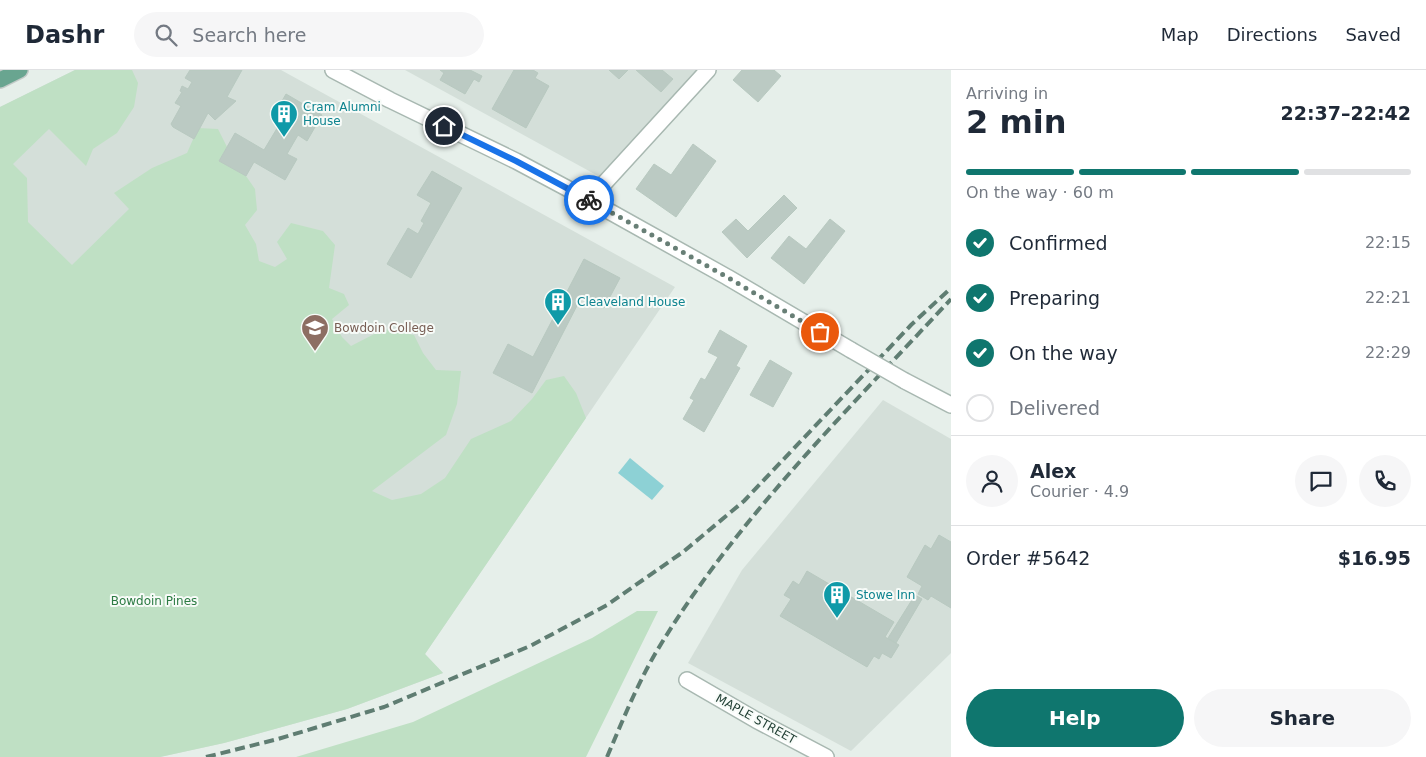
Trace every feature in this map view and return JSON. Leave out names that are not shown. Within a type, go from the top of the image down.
[{"type":"main road","points":[[0,80],[20,70]]},
{"type":"street","points":[[333,70],[590,200],[905,381],[951,405]]},
{"type":"street","points":[[590,200],[708,70]]},
{"type":"street","name":"MAPLE STREET","points":[[687,680],[756,720],[826,757]]},
{"type":"shaded area","name":"Bowdoin College","points":[[75,70],[281,70],[675,287],[425,654],[443,673],[347,709],[224,743],[160,757],[0,757],[0,107]]},
{"type":"shaded area","points":[[405,70],[697,70],[600,177]]},
{"type":"shaded area","points":[[883,400],[951,439],[951,653],[851,751],[688,663],[742,570]]},
{"type":"green space","name":"Bowdoin College","points":[[75,70],[132,70],[138,83],[134,107],[117,133],[93,149],[86,166],[49,129],[13,164],[27,178],[28,222],[72,265],[129,209],[114,193],[152,168],[187,153],[198,128],[218,129],[227,147],[219,161],[246,176],[255,189],[257,210],[245,225],[256,244],[259,261],[275,267],[287,259],[277,242],[291,223],[323,231],[335,245],[329,288],[344,294],[349,305],[332,319],[342,337],[351,346],[384,329],[414,335],[423,353],[436,370],[461,371],[457,404],[446,435],[372,491],[392,500],[421,494],[445,478],[471,439],[511,421],[532,399],[546,380],[564,376],[576,393],[586,418],[425,654],[443,673],[347,709],[224,743],[160,757],[0,757],[0,107]]},
{"type":"green space","points":[[637,611],[658,611],[586,757],[296,757],[413,722],[592,638]]},
{"type":"water","points":[[630,458],[664,486],[652,500],[618,473]]},
{"type":"building","points":[[190,70],[242,70],[227,97],[236,101],[215,120],[208,113],[194,139],[171,124],[181,106],[175,103],[182,92],[180,91],[182,86],[188,89],[192,82],[185,78]]},
{"type":"building","points":[[440,70],[470,70],[482,76],[479,82],[474,79],[465,94],[440,80],[444,73]]},
{"type":"building","points":[[514,70],[533,70],[538,73],[535,78],[549,86],[526,128],[492,109]]},
{"type":"building","points":[[609,70],[628,70],[619,79]]},
{"type":"building","points":[[636,70],[662,70],[673,79],[661,92]]},
{"type":"building","points":[[742,70],[774,70],[781,76],[758,102],[733,80]]},
{"type":"building","name":"Cram Alumni House","points":[[286,94],[322,115],[307,141],[298,135],[287,154],[297,159],[285,180],[254,162],[246,176],[219,161],[235,133],[264,150],[279,125],[271,120]]},
{"type":"building","points":[[693,144],[716,161],[676,217],[636,189],[654,164],[671,175]]},
{"type":"building","points":[[432,171],[462,188],[411,278],[387,264],[408,228],[418,234],[424,223],[421,221],[431,203],[417,195]]},
{"type":"building","points":[[784,195],[797,208],[747,258],[722,232],[736,219],[748,231]]},
{"type":"building","points":[[830,219],[845,231],[804,284],[771,258],[789,236],[806,249]]},
{"type":"building","name":"Cleaveland House","points":[[584,259],[620,278],[604,308],[582,296],[532,393],[493,373],[508,344],[533,357]]},
{"type":"building","points":[[720,330],[747,346],[736,366],[740,368],[704,432],[683,419],[694,400],[690,398],[701,378],[705,380],[718,357],[708,352]]},
{"type":"building","points":[[770,360],[792,373],[773,407],[750,395]]},
{"type":"building","points":[[939,535],[951,542],[951,608],[931,596],[928,600],[918,594],[922,586],[907,577],[925,545],[931,549]]},
{"type":"building","name":"Stowe Inn","points":[[807,571],[894,622],[885,637],[899,645],[891,658],[882,653],[879,659],[874,656],[867,667],[780,616],[791,599],[784,595],[793,581],[799,585]]},
{"type":"building","points":[[915,595],[922,599],[896,643],[888,638]]},
{"type":"railway","points":[[206,757],[278,739],[384,707],[530,646],[607,605],[683,552],[744,501],[911,325],[951,288]]},
{"type":"railway","points":[[607,757],[648,666],[686,605],[720,558],[832,425],[951,299]]},
{"type":"way so far","points":[[589,200],[727,277],[820,332]]},
{"type":"place","name":"Cram Alumni House","points":[[284,138]]},
{"type":"place","name":"Cleaveland House","points":[[558,326]]},
{"type":"place","name":"Bowdoin College","points":[[315,352]]},
{"type":"place","name":"Stowe Inn","points":[[837,619]]},
{"type":"route","points":[[444,126],[516,161],[589,200]]},
{"type":"park label","name":"Bowdoin Pines","points":[[154,601]]}]
